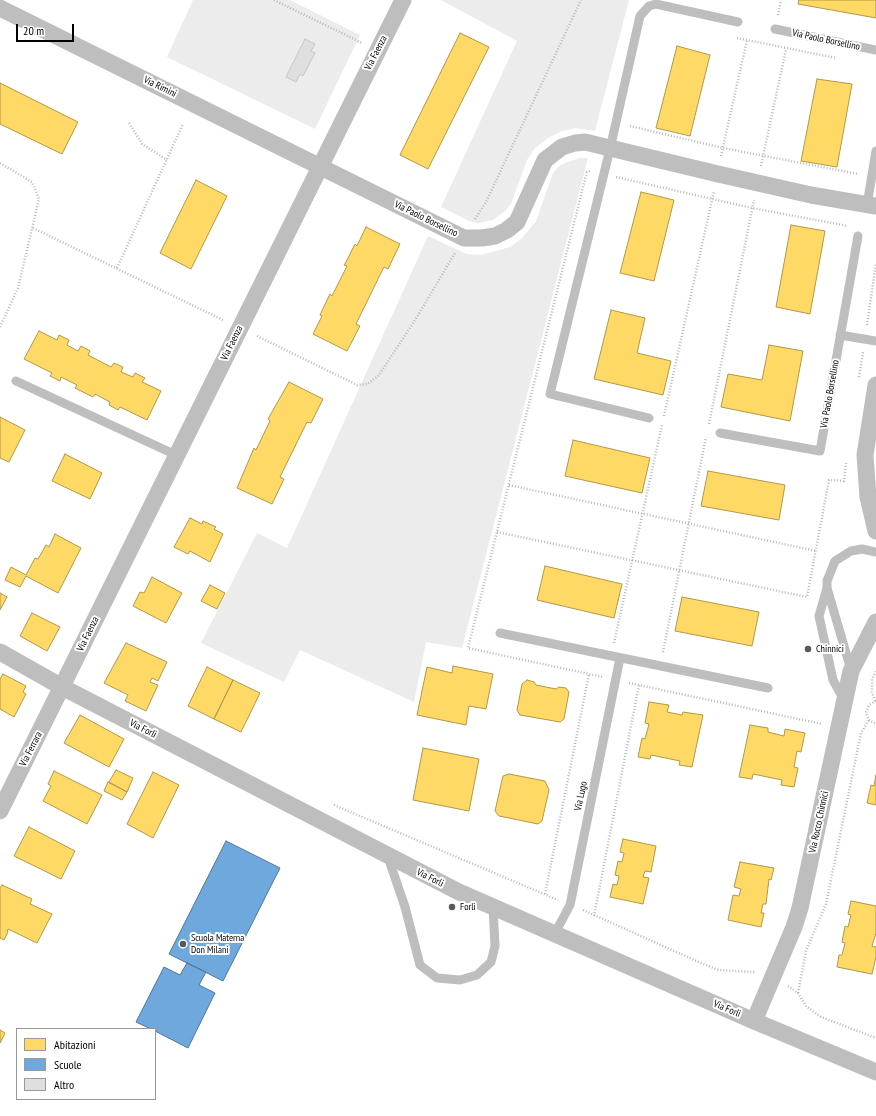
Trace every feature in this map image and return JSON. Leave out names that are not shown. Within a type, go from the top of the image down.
[{"type":"street","name":"Via Faenza","points":[[62,687],[403,0]]},
{"type":"street","name":"Via Rimini","points":[[0,8],[320,166]]},
{"type":"street","name":"Via Paolo Borsellino","points":[[320,166],[464,238],[495,236],[507,230],[517,222],[540,168],[545,160],[553,152],[575,143],[585,142],[758,183],[871,206]]},
{"type":"street","points":[[876,386],[865,455],[868,497],[876,531]]},
{"type":"street","name":"Via Rocco Chinnici","points":[[754,1021],[774,976],[800,908],[840,728],[851,671],[876,622]]},
{"type":"street","name":"Via Forlì","points":[[0,652],[62,687],[388,857],[554,935],[876,1072]]},
{"type":"street","name":"Via Ferrara","points":[[0,811],[62,687]]},
{"type":"lane","points":[[649,418],[550,394],[610,149],[640,16],[648,6],[664,5],[738,22]]},
{"type":"lane","name":"Via Paolo Borsellino","points":[[775,29],[876,50]]},
{"type":"lane","name":"Via Paolo Borsellino","points":[[871,206],[872,177],[876,151]]},
{"type":"lane","name":"Via Paolo Borsellino","points":[[720,434],[820,452],[858,236]]},
{"type":"lane","points":[[840,334],[876,341]]},
{"type":"lane","points":[[16,381],[176,455]]},
{"type":"lane","points":[[845,703],[833,680],[819,616],[827,588],[827,581],[835,561],[851,551],[862,549],[876,552]]},
{"type":"lane","points":[[827,588],[851,671]]},
{"type":"lane","points":[[500,633],[768,688]]},
{"type":"lane","name":"Via Lugo","points":[[554,935],[570,905],[616,680],[616,657]]},
{"type":"lane","points":[[388,857],[405,907],[420,965],[437,978],[460,980],[477,975],[491,962],[495,946],[493,907]]},
{"type":"path","points":[[274,0],[377,51]]},
{"type":"path","points":[[33,228],[357,385],[368,384],[379,375],[417,317],[486,202],[580,0]]},
{"type":"path","points":[[732,36],[786,49],[838,58]]},
{"type":"path","points":[[616,657],[632,560],[747,40]]},
{"type":"path","points":[[660,666],[752,208],[786,49]]},
{"type":"path","points":[[129,123],[142,144],[167,160]]},
{"type":"path","points":[[616,123],[723,148],[872,177]]},
{"type":"path","points":[[117,268],[183,124]]},
{"type":"path","points":[[0,163],[32,182],[39,198],[18,288],[0,327]]},
{"type":"path","points":[[854,227],[712,200],[590,171],[585,179],[468,648],[861,733]]},
{"type":"path","points":[[858,384],[876,264]]},
{"type":"path","points":[[497,532],[807,596],[829,480],[844,481],[846,459]]},
{"type":"path","points":[[509,485],[642,515],[816,551]]},
{"type":"path","points":[[876,671],[872,679],[872,692],[876,701],[869,705],[866,712],[869,720],[876,724]]},
{"type":"path","points":[[545,894],[589,674]]},
{"type":"path","points":[[594,916],[639,685]]},
{"type":"path","points":[[798,993],[806,951],[826,904],[861,733],[869,720]]},
{"type":"path","points":[[326,824],[334,805],[545,894],[719,970],[761,972],[774,976],[798,993],[806,1006],[821,1017],[876,1038]]},
{"type":"shaded area","points":[[193,0],[290,0],[360,35],[315,129],[167,57]]},
{"type":"shaded area","points":[[441,0],[629,0],[595,131],[576,128],[562,131],[548,138],[535,148],[527,160],[511,204],[505,211],[493,220],[478,223],[469,221],[441,207],[517,41]]},
{"type":"shaded area","points":[[579,158],[588,158],[462,648],[426,642],[414,702],[300,650],[284,682],[201,643],[257,533],[287,548],[428,236],[467,254],[481,255],[510,247],[521,239],[536,221],[553,173],[560,165]]},
{"type":"building: Abitazioni","points":[[799,0],[876,0],[876,18],[798,4]]},
{"type":"building: Abitazioni","points":[[460,33],[489,47],[428,169],[400,155]]},
{"type":"building: Abitazioni","points":[[677,46],[710,55],[690,136],[656,128]]},
{"type":"building: Abitazioni","points":[[817,79],[852,84],[837,167],[801,161]]},
{"type":"building: Abitazioni","points":[[0,83],[78,122],[62,154],[0,124]]},
{"type":"building: Abitazioni","points":[[196,180],[227,196],[191,269],[160,253]]},
{"type":"building: Abitazioni","points":[[641,192],[674,200],[654,281],[620,273]]},
{"type":"building: Abitazioni","points":[[791,225],[825,231],[810,314],[776,307]]},
{"type":"building: Abitazioni","points":[[366,227],[400,244],[388,269],[384,267],[378,279],[356,324],[360,326],[347,351],[313,334],[322,316],[320,315],[330,294],[332,296],[347,266],[344,265],[355,244],[357,246]]},
{"type":"building: Abitazioni","points":[[611,310],[645,318],[637,353],[671,361],[663,395],[594,379]]},
{"type":"building: Abitazioni","points":[[39,331],[57,340],[59,335],[69,340],[67,345],[78,351],[81,346],[90,351],[88,355],[111,367],[114,363],[123,367],[121,372],[133,377],[135,373],[145,378],[142,382],[161,391],[147,420],[120,407],[118,410],[109,405],[110,402],[95,394],[93,397],[75,388],[77,385],[61,377],[60,381],[50,376],[52,373],[24,359]]},
{"type":"building: Abitazioni","points":[[769,345],[803,351],[790,421],[721,407],[728,374],[762,380]]},
{"type":"building: Abitazioni","points":[[289,382],[323,399],[311,423],[307,422],[280,477],[284,479],[272,504],[237,488],[254,448],[256,450],[270,421],[268,419]]},
{"type":"building: Abitazioni","points":[[0,417],[25,430],[9,462],[0,458]]},
{"type":"building: Abitazioni","points":[[573,440],[650,458],[642,493],[565,476]]},
{"type":"building: Abitazioni","points":[[65,454],[102,473],[90,499],[52,481]]},
{"type":"building: Abitazioni","points":[[708,471],[785,485],[779,520],[701,506]]},
{"type":"building: Abitazioni","points":[[190,518],[202,524],[203,521],[216,527],[214,529],[223,534],[210,562],[190,551],[188,554],[174,547]]},
{"type":"building: Abitazioni","points":[[55,534],[81,548],[58,593],[26,576],[20,587],[5,580],[11,567],[26,575],[35,558],[38,559],[46,545],[49,547]]},
{"type":"building: Abitazioni","points":[[545,566],[622,584],[614,618],[537,600]]},
{"type":"building: Abitazioni","points":[[152,577],[182,593],[166,623],[133,606],[140,592],[144,593]]},
{"type":"building: Abitazioni","points":[[210,585],[225,593],[217,609],[201,601]]},
{"type":"building: Abitazioni","points":[[0,593],[7,597],[0,610]]},
{"type":"building: Abitazioni","points":[[682,597],[759,612],[752,646],[675,631]]},
{"type":"building: Abitazioni","points":[[32,613],[60,627],[47,651],[20,636]]},
{"type":"building: Abitazioni","points":[[126,643],[167,662],[158,681],[152,678],[150,682],[158,685],[146,711],[125,701],[128,695],[104,683]]},
{"type":"building: Abitazioni","points":[[453,666],[493,674],[486,709],[469,706],[466,725],[417,715],[427,667],[452,673]]},
{"type":"building: Abitazioni","points":[[207,667],[233,680],[214,719],[188,706]]},
{"type":"building: Abitazioni","points":[[3,674],[26,686],[23,692],[26,694],[14,717],[0,709],[0,679]]},
{"type":"building: Abitazioni","points":[[233,680],[260,693],[241,732],[214,719]]},
{"type":"building: Abitazioni","points":[[527,680],[534,682],[536,685],[556,689],[559,687],[566,688],[569,692],[564,719],[560,722],[520,715],[517,710],[522,684]]},
{"type":"building: Abitazioni","points":[[649,702],[669,705],[667,712],[682,715],[683,712],[703,715],[692,767],[679,765],[680,761],[651,755],[650,759],[638,757],[642,738],[645,739],[649,724],[645,723]]},
{"type":"building: Abitazioni","points":[[80,715],[124,739],[109,767],[64,743]]},
{"type":"building: Abitazioni","points":[[750,725],[768,728],[768,732],[784,736],[785,729],[805,733],[801,752],[797,751],[794,767],[798,768],[794,787],[781,785],[782,780],[753,774],[752,779],[739,777]]},
{"type":"building: Abitazioni","points":[[423,748],[479,759],[469,811],[413,800]]},
{"type":"building: Abitazioni","points":[[116,770],[133,778],[127,792],[109,782]]},
{"type":"building: Abitazioni","points":[[54,771],[102,795],[87,824],[43,801],[51,786],[48,784]]},
{"type":"building: Abitazioni","points":[[153,772],[179,785],[153,838],[127,824]]},
{"type":"building: Abitazioni","points":[[509,774],[545,781],[549,790],[542,821],[538,824],[499,816],[495,811],[503,776]]},
{"type":"building: Abitazioni","points":[[876,775],[876,805],[867,803],[871,785],[874,786]]},
{"type":"building: Abitazioni","points":[[108,782],[127,792],[122,800],[104,791]]},
{"type":"building: Abitazioni","points":[[29,827],[75,851],[61,879],[14,856]]},
{"type":"building: Abitazioni","points":[[623,839],[656,846],[651,872],[645,871],[643,877],[649,878],[643,904],[610,897],[613,884],[617,885],[619,876],[615,875],[618,861],[622,862],[624,853],[620,852]]},
{"type":"building: Abitazioni","points":[[740,862],[774,868],[771,880],[769,879],[766,904],[763,904],[761,913],[764,913],[761,927],[728,920],[733,895],[739,896],[741,889],[734,887]]},
{"type":"building: Abitazioni","points":[[2,885],[32,899],[30,904],[52,914],[37,943],[8,929],[4,940],[0,938],[0,888]]},
{"type":"building: Abitazioni","points":[[851,901],[876,906],[876,933],[872,946],[876,947],[876,957],[872,974],[837,967],[839,955],[842,955],[845,943],[842,942],[845,926],[848,927],[851,915],[848,914]]},
{"type":"building: Abitazioni","points":[[0,1030],[5,1033],[0,1043]]},
{"type":"building: Scuole","points":[[226,841],[280,868],[223,981],[169,954]]},
{"type":"building: Scuole","points":[[187,963],[206,972],[199,985],[215,993],[188,1048],[156,1032],[156,1028],[149,1028],[136,1022],[164,967],[180,975]]},
{"type":"building: Altro","points":[[305,39],[315,44],[311,51],[315,53],[303,76],[300,74],[296,82],[286,77]]},
{"type":"place","name":"Chinnici","points":[[808,649]]},
{"type":"place","name":"Forlì","points":[[452,907]]},
{"type":"place","name":"Scuola Materna Don Milani","points":[[183,944]]}]
